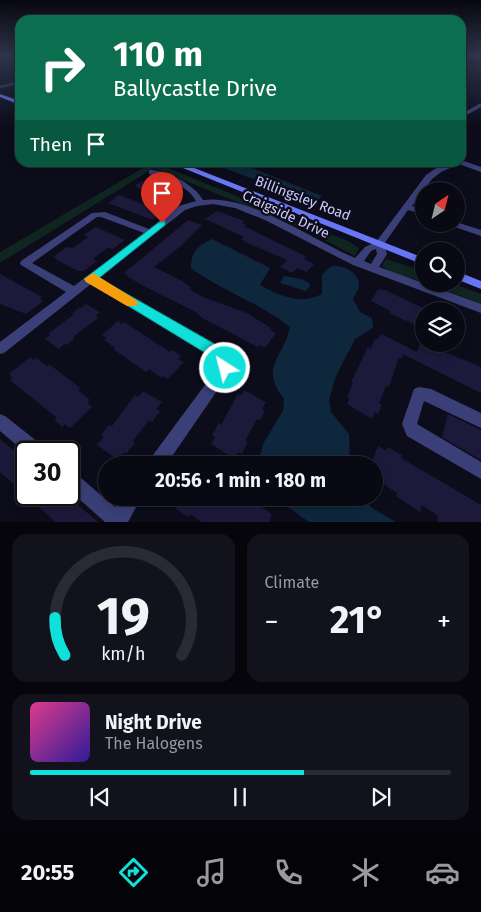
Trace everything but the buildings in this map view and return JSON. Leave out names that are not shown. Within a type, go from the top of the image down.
[{"type":"street","points":[[0,87],[15,83]]},
{"type":"street","points":[[0,95],[15,101]]},
{"type":"street","points":[[466,113],[481,105]]},
{"type":"street","points":[[466,107],[474,109]]},
{"type":"street","points":[[466,164],[481,170]]},
{"type":"street","name":"Billingsley Road","points":[[184,167],[415,258]]},
{"type":"street","points":[[357,263],[368,249],[379,244],[434,174],[449,167]]},
{"type":"street","points":[[0,349],[182,208],[200,202],[195,192],[187,186],[152,172]]},
{"type":"street","name":"Craigside Drive","points":[[200,202],[223,202],[234,206],[278,224],[357,263],[481,309]]},
{"type":"street","points":[[407,207],[415,210]]},
{"type":"street","points":[[74,291],[27,266],[25,263],[96,215],[102,214],[150,232]]},
{"type":"street","points":[[465,228],[481,233]]},
{"type":"street","points":[[373,269],[382,254],[379,244]]},
{"type":"street","points":[[90,279],[222,356],[226,363],[225,368],[162,456]]},
{"type":"street","points":[[465,279],[481,285]]},
{"type":"street","points":[[481,421],[426,394],[419,394],[409,424],[412,431],[481,471]]},
{"type":"street","points":[[0,421],[24,441]]},
{"type":"street","points":[[80,488],[118,521],[128,506]]},
{"type":"green space","points":[[144,167],[165,167],[348,241],[359,248],[355,256],[301,228],[154,168],[0,263],[0,252]]},
{"type":"green space","points":[[386,259],[415,268],[415,279],[392,273],[382,266]]},
{"type":"green space","points":[[465,288],[481,294],[481,304],[450,292],[465,292]]},
{"type":"water","points":[[221,167],[251,167],[322,196],[317,201]]},
{"type":"water","points":[[212,239],[270,268],[260,285],[290,298],[306,299],[322,294],[322,275],[331,267],[340,266],[356,276],[359,286],[353,299],[360,312],[372,318],[373,328],[355,339],[336,376],[329,400],[331,412],[349,434],[350,456],[260,456],[264,442],[283,411],[284,399],[273,379],[273,371],[290,327],[191,268],[194,253],[203,244]]},
{"type":"water","points":[[284,276],[301,279],[309,283],[310,286],[306,291],[280,283]]},
{"type":"water","points":[[286,506],[370,506],[396,522],[309,522]]},
{"type":"slow traffic","points":[[93,277],[90,279],[132,303]]},
{"type":"route","points":[[162,223],[90,279],[222,356],[226,363],[225,368]]}]
